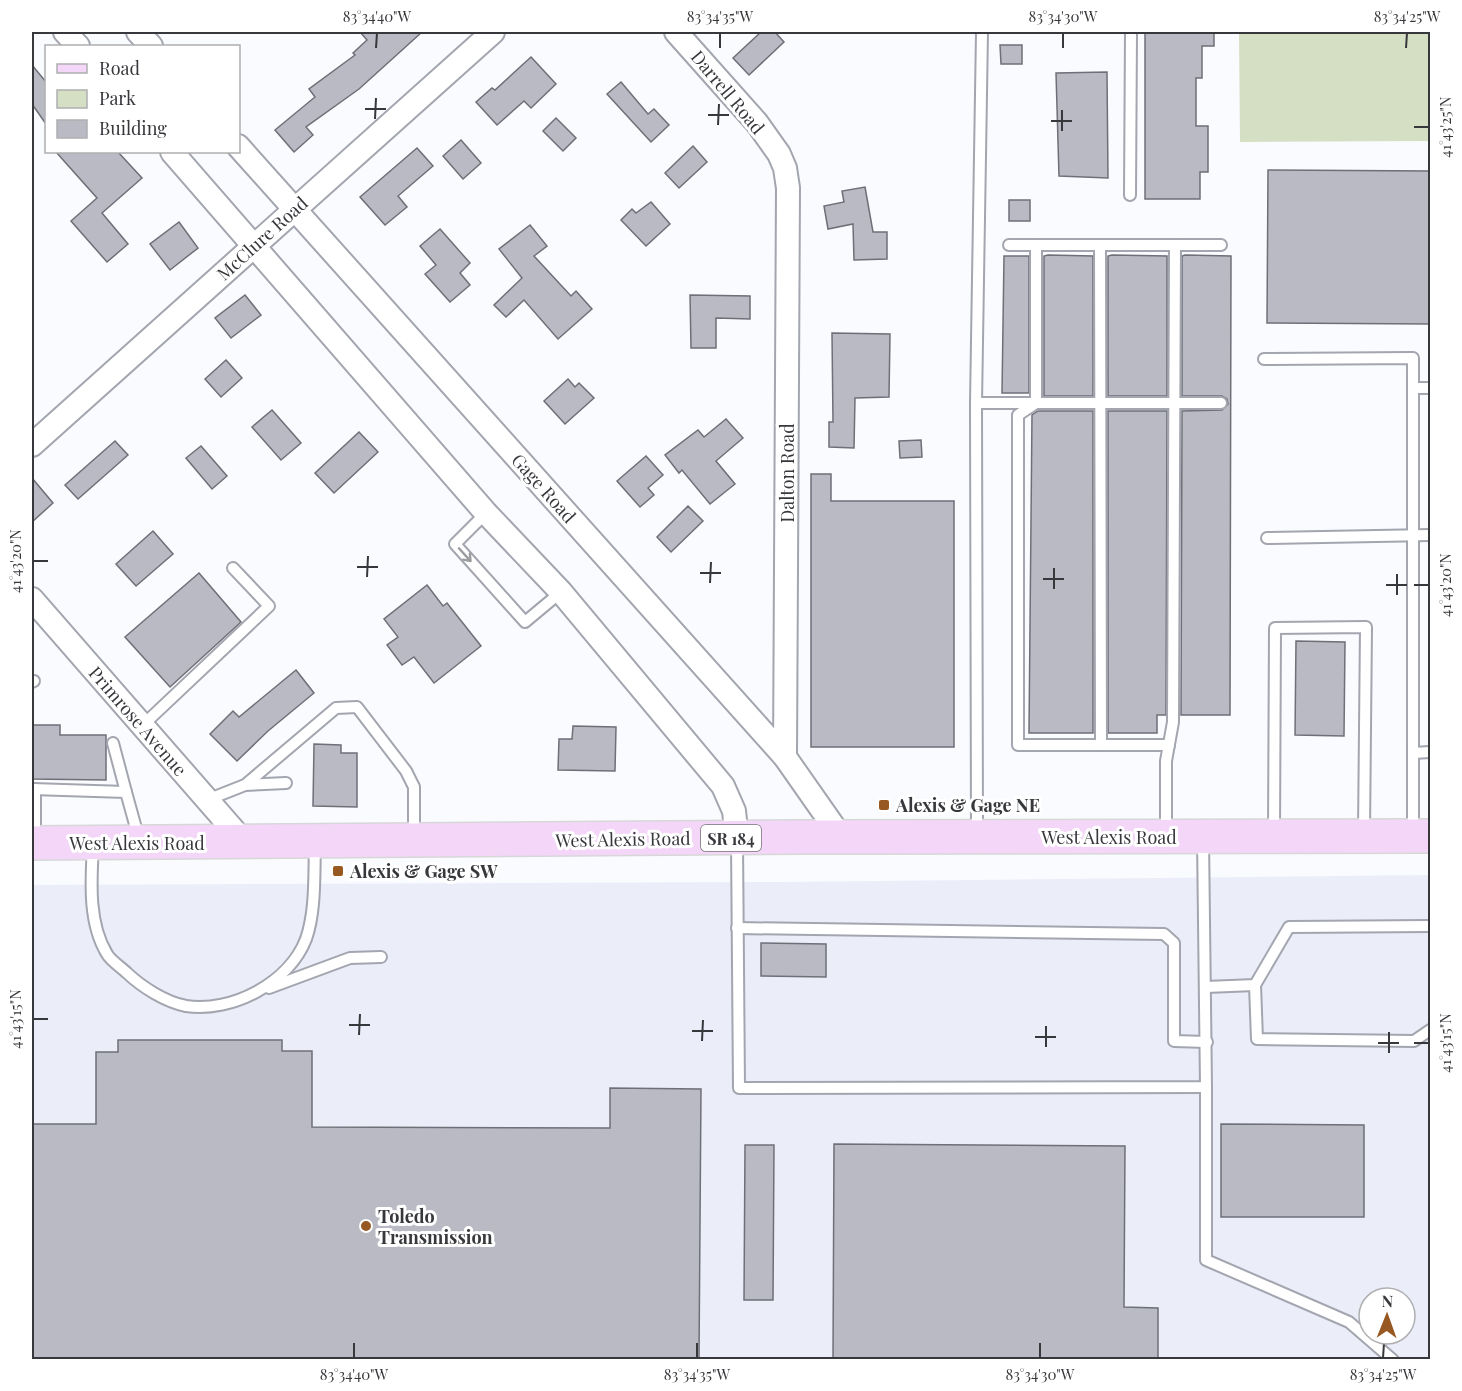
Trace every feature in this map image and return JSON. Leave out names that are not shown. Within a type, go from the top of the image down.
[{"type":"main road","name":"West Alexis Road","points":[[33,843],[841,837],[1422,836]]},
{"type":"street","points":[[65,32],[77,45]]},
{"type":"street","points":[[138,32],[150,45]]},
{"type":"street","name":"McClure Road","points":[[32,445],[493,32]]},
{"type":"street","name":"Darrell Road","points":[[676,32],[757,123],[779,154],[785,168],[788,188]]},
{"type":"street","name":"Gage Road","points":[[240,148],[785,757],[841,837]]},
{"type":"street","points":[[172,153],[255,245],[486,513],[561,592],[723,786],[734,811],[737,838]]},
{"type":"street","name":"Dalton Road","points":[[785,757],[788,188]]},
{"type":"street","name":"Primrose Avenue","points":[[32,599],[244,842]]},
{"type":"lane","points":[[977,837],[976,403],[982,32]]},
{"type":"lane","points":[[1130,195],[1131,32]]},
{"type":"lane","points":[[1009,245],[1221,245]]},
{"type":"lane","points":[[1036,245],[1036,403]]},
{"type":"lane","points":[[1100,245],[1101,745]]},
{"type":"lane","points":[[1166,837],[1166,761],[1173,722],[1175,245]]},
{"type":"lane","points":[[1264,359],[1413,358],[1413,753],[1422,836]]},
{"type":"lane","points":[[1413,388],[1431,388]]},
{"type":"lane","points":[[976,403],[1221,403]]},
{"type":"lane","points":[[1036,403],[1018,415],[1018,745],[1169,745]]},
{"type":"lane","points":[[486,513],[455,544],[525,622],[561,592]]},
{"type":"lane","points":[[1267,538],[1431,535]]},
{"type":"lane","points":[[142,726],[268,606],[233,568]]},
{"type":"lane","points":[[1274,837],[1275,628],[1365,627],[1364,836]]},
{"type":"lane","points":[[207,800],[245,785],[336,708],[357,707],[406,771],[414,787],[414,841]]},
{"type":"lane","points":[[113,743],[140,843]]},
{"type":"lane","points":[[1413,753],[1431,752]]},
{"type":"lane","points":[[245,785],[286,783]]},
{"type":"lane","points":[[33,843],[33,789],[126,792]]},
{"type":"lane","points":[[1203,837],[1207,1042],[1206,1260],[1349,1322],[1393,1359]]},
{"type":"lane","points":[[737,838],[739,1088],[1206,1087]]},
{"type":"lane","points":[[260,991],[287,970],[306,939],[312,905],[315,842]]},
{"type":"lane","points":[[93,843],[91,884],[95,924],[107,955],[143,988],[185,1006],[213,1006],[350,958],[381,957]]},
{"type":"lane","points":[[1431,926],[1289,927],[1255,985],[1257,1039],[1414,1041],[1431,1030]]},
{"type":"lane","points":[[737,928],[1164,934],[1174,943],[1174,1041],[1207,1042]]},
{"type":"lane","points":[[1206,987],[1255,985]]},
{"type":"shaded area","points":[[1430,875],[1430,1359],[32,1359],[32,885],[785,882]]},
{"type":"green space","points":[[1239,32],[1430,32],[1430,141],[1240,142]]},
{"type":"building","points":[[360,32],[422,32],[359,89],[306,127],[313,135],[294,152],[275,130],[315,97],[309,89],[355,55],[353,53],[367,40]]},
{"type":"building","points":[[761,32],[775,32],[784,42],[749,75],[733,58]]},
{"type":"building","points":[[1145,32],[1214,32],[1214,46],[1202,46],[1202,78],[1196,78],[1196,126],[1208,126],[1208,172],[1200,172],[1200,199],[1145,199]]},
{"type":"building","points":[[1000,45],[1022,45],[1022,64],[1001,64]]},
{"type":"building","points":[[531,57],[556,84],[531,108],[524,101],[497,125],[476,102],[492,88],[495,90]]},
{"type":"building","points":[[32,65],[45,81],[45,123],[32,104]]},
{"type":"building","points":[[1107,72],[1108,178],[1059,176],[1056,73]]},
{"type":"building","points":[[621,82],[648,114],[654,109],[669,125],[651,142],[607,94]]},
{"type":"building","points":[[556,118],[576,138],[563,151],[543,131]]},
{"type":"building","points":[[461,140],[481,163],[463,179],[443,156]]},
{"type":"building","points":[[693,146],[707,162],[679,188],[665,173]]},
{"type":"building","points":[[417,148],[433,166],[398,196],[407,207],[385,225],[360,197]]},
{"type":"building","points":[[57,153],[119,153],[142,178],[102,213],[128,244],[107,262],[71,221],[97,198]]},
{"type":"building","points":[[1268,170],[1431,171],[1431,324],[1267,323]]},
{"type":"building","points":[[865,187],[873,232],[887,232],[887,259],[854,260],[853,224],[828,229],[824,206],[844,202],[842,191]]},
{"type":"building","points":[[1009,200],[1030,200],[1030,221],[1009,221]]},
{"type":"building","points":[[651,202],[670,224],[646,246],[621,220],[632,209],[636,213]]},
{"type":"building","points":[[179,222],[198,248],[170,270],[150,244]]},
{"type":"building","points":[[530,225],[547,246],[534,256],[571,296],[576,291],[592,309],[558,339],[524,300],[506,317],[494,305],[522,278],[499,249]]},
{"type":"building","points":[[440,229],[470,263],[460,273],[470,285],[450,302],[425,274],[436,265],[420,246]]},
{"type":"building","points":[[1004,256],[1029,256],[1029,393],[1002,393]]},
{"type":"building","points":[[1044,256],[1093,256],[1093,396],[1044,396]]},
{"type":"building","points":[[1108,256],[1167,256],[1167,396],[1108,396]]},
{"type":"building","points":[[1182,256],[1231,256],[1230,715],[1181,715],[1182,411],[1222,410],[1228,404],[1227,399],[1222,396],[1182,396]]},
{"type":"building","points":[[245,295],[261,315],[231,338],[215,318]]},
{"type":"building","points":[[690,295],[750,296],[750,319],[716,318],[716,348],[691,348]]},
{"type":"building","points":[[832,333],[890,334],[889,397],[855,398],[854,448],[829,447],[829,422],[833,422]]},
{"type":"building","points":[[226,360],[242,378],[221,397],[205,379]]},
{"type":"building","points":[[568,379],[575,387],[579,383],[594,398],[565,424],[544,401]]},
{"type":"building","points":[[272,410],[301,443],[281,460],[252,427]]},
{"type":"building","points":[[1038,411],[1093,411],[1093,733],[1029,733],[1032,415]]},
{"type":"building","points":[[1108,411],[1167,411],[1166,715],[1157,715],[1157,733],[1108,733]]},
{"type":"building","points":[[726,419],[743,438],[716,461],[735,484],[710,504],[682,470],[679,473],[665,455],[698,430],[704,437]]},
{"type":"building","points":[[359,432],[378,452],[334,493],[315,473]]},
{"type":"building","points":[[921,440],[922,457],[900,458],[899,441]]},
{"type":"building","points":[[115,441],[128,455],[78,499],[65,485]]},
{"type":"building","points":[[201,446],[227,476],[212,489],[186,458]]},
{"type":"building","points":[[646,456],[663,475],[648,488],[654,495],[640,507],[617,481]]},
{"type":"building","points":[[811,474],[831,474],[831,501],[954,501],[954,747],[811,747]]},
{"type":"building","points":[[32,478],[53,503],[32,522]]},
{"type":"building","points":[[688,506],[703,521],[671,552],[657,537]]},
{"type":"building","points":[[153,531],[173,554],[136,586],[116,564]]},
{"type":"building","points":[[199,573],[241,622],[170,687],[125,637]]},
{"type":"building","points":[[427,585],[443,606],[447,603],[481,646],[434,683],[414,657],[402,665],[387,645],[398,637],[384,619]]},
{"type":"building","points":[[1296,641],[1345,642],[1344,736],[1295,735]]},
{"type":"building","points":[[296,670],[314,693],[268,731],[237,761],[210,734],[233,711],[239,717]]},
{"type":"building","points":[[32,725],[60,725],[60,735],[106,735],[106,780],[32,779]]},
{"type":"building","points":[[573,726],[616,727],[615,771],[558,770],[559,739],[572,739]]},
{"type":"building","points":[[314,744],[341,745],[341,753],[357,753],[357,807],[313,806]]},
{"type":"building","points":[[761,943],[826,944],[826,977],[761,976]]},
{"type":"building","name":"Toledo Transmission","points":[[118,1040],[282,1040],[282,1051],[312,1051],[312,1127],[610,1128],[610,1088],[701,1089],[699,1359],[32,1359],[32,1124],[96,1124],[96,1052],[118,1052]]},
{"type":"building","points":[[1221,1124],[1364,1125],[1364,1217],[1221,1217]]},
{"type":"building","points":[[834,1144],[1125,1146],[1124,1307],[1158,1308],[1158,1359],[833,1359]]},
{"type":"building","points":[[745,1145],[774,1145],[773,1300],[744,1300]]},
{"type":"place","name":"Alexis & Gage NE","points":[[884,805]]},
{"type":"place","name":"Alexis & Gage SW","points":[[338,871]]},
{"type":"place","name":"Toledo Transmission","points":[[366,1226]]}]
